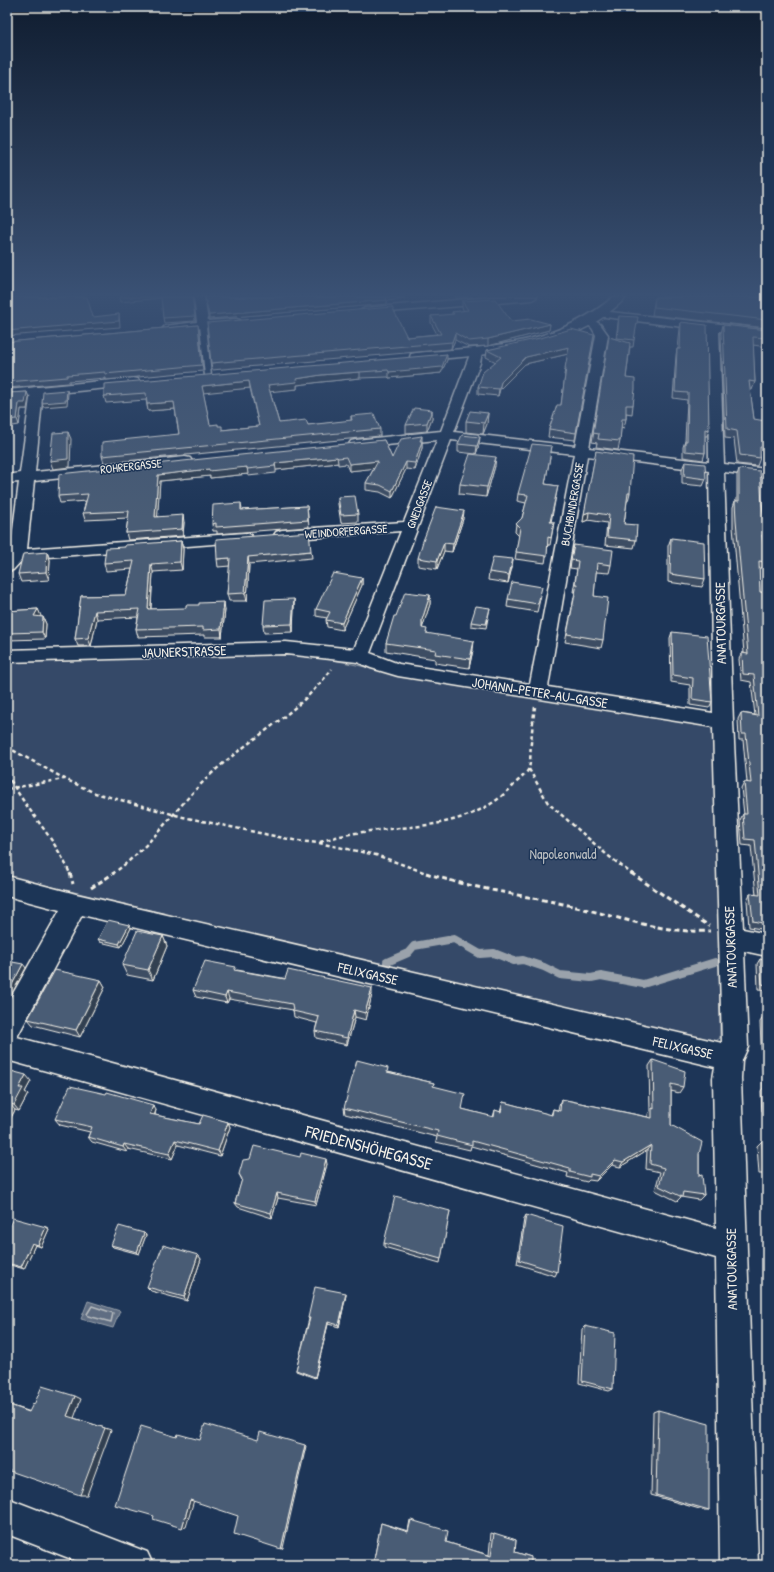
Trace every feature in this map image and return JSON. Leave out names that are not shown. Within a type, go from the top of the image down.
[{"type":"street","name":"GNEDGASSE","points":[[360,656],[471,370]]},
{"type":"street","name":"BUCHBINDERGASSE","points":[[538,692],[596,370]]},
{"type":"street","name":"ANATOURGASSE","points":[[714,370],[723,722],[735,1047],[729,1058],[727,1078],[739,1565]]},
{"type":"street","points":[[193,377],[224,374]]},
{"type":"street","points":[[7,394],[146,381]]},
{"type":"street","points":[[7,566],[18,554],[37,391]]},
{"type":"street","points":[[344,445],[446,435],[767,474]]},
{"type":"street","name":"ROHRERGASSE","points":[[7,479],[202,459]]},
{"type":"street","name":"WEINDORFERGASSE","points":[[18,554],[411,526]]},
{"type":"street","name":"JAUNERSTRASSE","points":[[7,656],[286,648],[360,656]]},
{"type":"street","name":"JOHANN-PETER-AU-GASSE","points":[[360,656],[378,664],[398,670],[723,722]]},
{"type":"street","name":"FELIXGASSE","points":[[7,886],[76,904],[729,1058]]},
{"type":"street","points":[[7,1029],[76,904]]},
{"type":"street","points":[[730,937],[767,945]]},
{"type":"street","name":"FRIEDENSHÖHEGASSE","points":[[7,1047],[731,1247]]},
{"type":"street","points":[[7,1516],[134,1565]]},
{"type":"lane","points":[[207,370],[208,376]]},
{"type":"path","points":[[76,904],[86,891],[137,855],[200,784],[308,697],[320,685],[341,654]]},
{"type":"path","points":[[7,747],[65,779],[95,792],[173,815],[298,841],[319,843],[376,855],[452,882],[564,904],[652,926],[694,932],[715,931],[689,911],[639,879],[606,854],[548,802],[529,769],[532,722],[538,692]]},
{"type":"path","points":[[319,843],[341,836],[433,825],[468,816],[498,799],[529,769]]},
{"type":"path","points":[[7,774],[14,787],[65,860],[73,882],[76,904]]},
{"type":"path","points":[[7,789],[65,779]]},
{"type":"green space","name":"Napoleonwald","points":[[259,654],[301,656],[334,660],[388,672],[708,726],[715,735],[717,756],[720,1038],[716,1041],[705,1043],[7,876],[7,663]]},
{"type":"water","points":[[88,1301],[120,1311],[113,1328],[81,1319]]},
{"type":"building","points":[[7,370],[144,370],[105,374],[105,372],[67,375],[67,377],[7,382]]},
{"type":"building","points":[[260,370],[383,370],[321,375],[296,379],[297,382],[268,385],[279,423],[306,420],[308,425],[352,420],[351,416],[374,414],[380,429],[102,456],[102,442],[179,434],[174,402],[147,404],[146,393],[104,396],[104,384]],"holes":[[[249,381],[259,426],[222,430],[222,426],[218,426],[218,424],[210,425],[202,386]]]},
{"type":"building","points":[[388,370],[406,370],[389,372]]},
{"type":"building","points":[[485,370],[513,370],[501,382],[499,389],[478,387]]},
{"type":"building","points":[[566,370],[588,370],[576,433],[549,429],[557,405],[561,405]]},
{"type":"building","points":[[603,370],[627,370],[626,378],[635,379],[635,389],[633,405],[626,405],[626,419],[622,419],[620,441],[598,439],[599,434],[593,433]]},
{"type":"building","points":[[676,370],[708,370],[709,430],[705,429],[705,453],[685,451],[685,441],[687,441],[688,393],[675,392]]},
{"type":"building","points":[[725,370],[754,370],[755,382],[749,381],[754,419],[765,421],[767,448],[760,447],[760,458],[740,455],[737,431],[727,429]]},
{"type":"building","points":[[67,390],[66,401],[42,403],[43,392]]},
{"type":"building","points":[[27,392],[25,403],[19,403],[17,419],[7,420],[7,393]]},
{"type":"building","points":[[414,408],[432,410],[427,423],[406,425]]},
{"type":"building","points":[[470,411],[488,413],[484,423],[466,421]]},
{"type":"building","points":[[68,432],[68,459],[50,461],[53,433]]},
{"type":"building","points":[[462,435],[480,437],[477,446],[458,444]]},
{"type":"building","points":[[422,436],[420,441],[422,441],[415,463],[406,462],[392,491],[380,485],[366,483],[378,461],[349,464],[346,457],[275,463],[275,466],[247,469],[247,467],[209,471],[209,469],[158,475],[155,517],[183,515],[182,529],[126,533],[129,511],[83,513],[88,494],[58,496],[59,474],[384,440],[392,458],[401,439]]},
{"type":"building","points":[[532,444],[552,446],[545,484],[558,486],[550,522],[554,522],[551,538],[548,537],[547,556],[516,552],[520,528],[516,524],[522,518],[528,495],[518,494]]},
{"type":"building","points":[[596,451],[633,457],[630,493],[628,493],[624,524],[637,525],[636,540],[607,537],[609,515],[589,512],[584,514]]},
{"type":"building","points":[[470,454],[496,457],[487,487],[460,484]]},
{"type":"building","points":[[685,462],[705,464],[706,479],[684,476]]},
{"type":"building","points":[[739,469],[760,471],[762,504],[767,535],[762,535],[766,562],[759,561],[760,592],[767,593],[767,924],[753,921],[750,894],[760,895],[755,840],[745,839],[743,814],[747,814],[744,782],[751,783],[746,734],[742,734],[741,713],[758,716],[754,675],[743,674],[742,653],[748,654],[735,501],[739,501]]},
{"type":"building","points":[[355,496],[358,514],[341,515],[338,497]]},
{"type":"building","points":[[241,503],[241,510],[307,506],[308,520],[216,527],[216,523],[212,524],[213,505]]},
{"type":"building","points":[[436,507],[464,511],[453,544],[444,543],[437,561],[418,558],[423,541]]},
{"type":"building","points":[[309,532],[311,551],[248,557],[245,593],[227,594],[230,558],[217,559],[216,539]]},
{"type":"building","points":[[671,538],[704,542],[705,579],[670,574]]},
{"type":"building","points":[[181,541],[180,562],[151,564],[148,609],[186,608],[186,605],[224,602],[221,629],[203,630],[203,627],[136,629],[140,609],[95,611],[88,638],[75,639],[81,596],[126,595],[134,561],[104,563],[106,548],[125,547],[125,545]]},
{"type":"building","points":[[574,545],[613,550],[611,565],[597,563],[594,596],[608,598],[603,640],[567,634],[577,584],[575,584],[578,561],[571,560]]},
{"type":"building","points":[[47,552],[46,572],[18,574],[23,554]]},
{"type":"building","points":[[493,557],[513,559],[509,575],[489,572]]},
{"type":"building","points":[[333,573],[362,578],[342,623],[326,620],[330,612],[316,609]]},
{"type":"building","points":[[512,582],[542,587],[538,604],[508,599]]},
{"type":"building","points":[[405,592],[430,595],[422,620],[422,628],[427,629],[426,633],[474,641],[470,659],[435,654],[436,650],[386,643],[394,616],[396,616]]},
{"type":"building","points":[[294,599],[292,624],[263,625],[265,600]]},
{"type":"building","points":[[476,606],[490,608],[486,624],[471,622]]},
{"type":"building","points":[[38,609],[34,616],[43,617],[42,632],[7,633],[7,611]]},
{"type":"building","points":[[672,632],[707,636],[712,702],[692,699],[693,678],[673,675]]},
{"type":"building","points":[[108,920],[129,925],[119,944],[98,939]]},
{"type":"building","points":[[137,931],[163,936],[148,970],[122,965]]},
{"type":"building","points":[[760,959],[767,961],[767,985],[762,984]]},
{"type":"building","points":[[7,961],[23,964],[7,994]]},
{"type":"building","points":[[205,961],[236,967],[234,970],[285,979],[288,970],[372,988],[365,1013],[354,1010],[347,1038],[315,1031],[319,1017],[293,1011],[292,1004],[227,992],[225,997],[193,990]]},
{"type":"building","points":[[55,970],[101,980],[76,1030],[28,1019]]},
{"type":"building","points":[[764,1016],[767,1017],[767,1071]]},
{"type":"building","points":[[357,1060],[388,1068],[387,1072],[434,1083],[433,1086],[465,1094],[462,1109],[494,1117],[495,1110],[501,1112],[503,1102],[552,1115],[553,1109],[560,1111],[561,1099],[652,1118],[652,1108],[654,1109],[653,1060],[685,1071],[683,1087],[671,1084],[671,1125],[702,1142],[699,1154],[699,1176],[702,1175],[704,1195],[683,1192],[682,1197],[659,1186],[664,1168],[650,1164],[651,1145],[623,1162],[615,1160],[599,1176],[590,1174],[590,1177],[570,1172],[570,1168],[472,1141],[472,1145],[437,1136],[438,1131],[344,1108]]},
{"type":"building","points":[[7,1070],[26,1075],[19,1088],[23,1088],[14,1105],[10,1104],[7,1110]]},
{"type":"building","points":[[765,1085],[767,1086],[767,1106]]},
{"type":"building","points":[[70,1086],[106,1094],[107,1092],[153,1105],[150,1114],[199,1124],[203,1115],[228,1122],[218,1151],[175,1140],[169,1154],[124,1144],[123,1147],[88,1137],[92,1127],[55,1119]]},
{"type":"building","points":[[767,1139],[767,1170],[764,1169],[762,1141]]},
{"type":"building","points":[[254,1146],[300,1157],[301,1153],[326,1159],[315,1201],[277,1193],[271,1213],[235,1203],[242,1179],[239,1174],[243,1160],[250,1159]]},
{"type":"building","points":[[395,1196],[450,1211],[441,1259],[384,1243]]},
{"type":"building","points":[[526,1215],[563,1226],[557,1272],[519,1260]]},
{"type":"building","points":[[13,1218],[46,1227],[38,1245],[32,1243],[21,1267],[7,1263],[7,1231]]},
{"type":"building","points":[[119,1226],[144,1233],[137,1252],[111,1245]]},
{"type":"building","points":[[163,1245],[198,1255],[184,1297],[147,1287]]},
{"type":"building","points":[[315,1287],[346,1293],[339,1325],[328,1322],[315,1377],[296,1370],[310,1318],[308,1318]]},
{"type":"building","points":[[585,1326],[615,1333],[613,1389],[582,1381]]},
{"type":"building","points":[[42,1386],[75,1396],[67,1416],[105,1428],[80,1495],[7,1470],[7,1404],[29,1412],[33,1404],[34,1405]]},
{"type":"building","points":[[658,1410],[709,1424],[709,1510],[656,1495]]},
{"type":"building","points":[[205,1424],[258,1440],[260,1432],[305,1445],[281,1549],[234,1534],[238,1516],[190,1500],[182,1528],[153,1519],[154,1516],[115,1505],[141,1426],[177,1437],[178,1434],[200,1440]]},
{"type":"building","points":[[411,1520],[448,1531],[446,1542],[491,1556],[494,1533],[516,1540],[515,1552],[531,1557],[531,1565],[373,1565],[381,1523],[408,1532]]},
{"type":"waterway","points":[[387,962],[408,953],[414,946],[454,939],[480,954],[494,953],[514,961],[523,960],[544,967],[560,975],[591,978],[601,976],[643,984],[715,962]]}]
